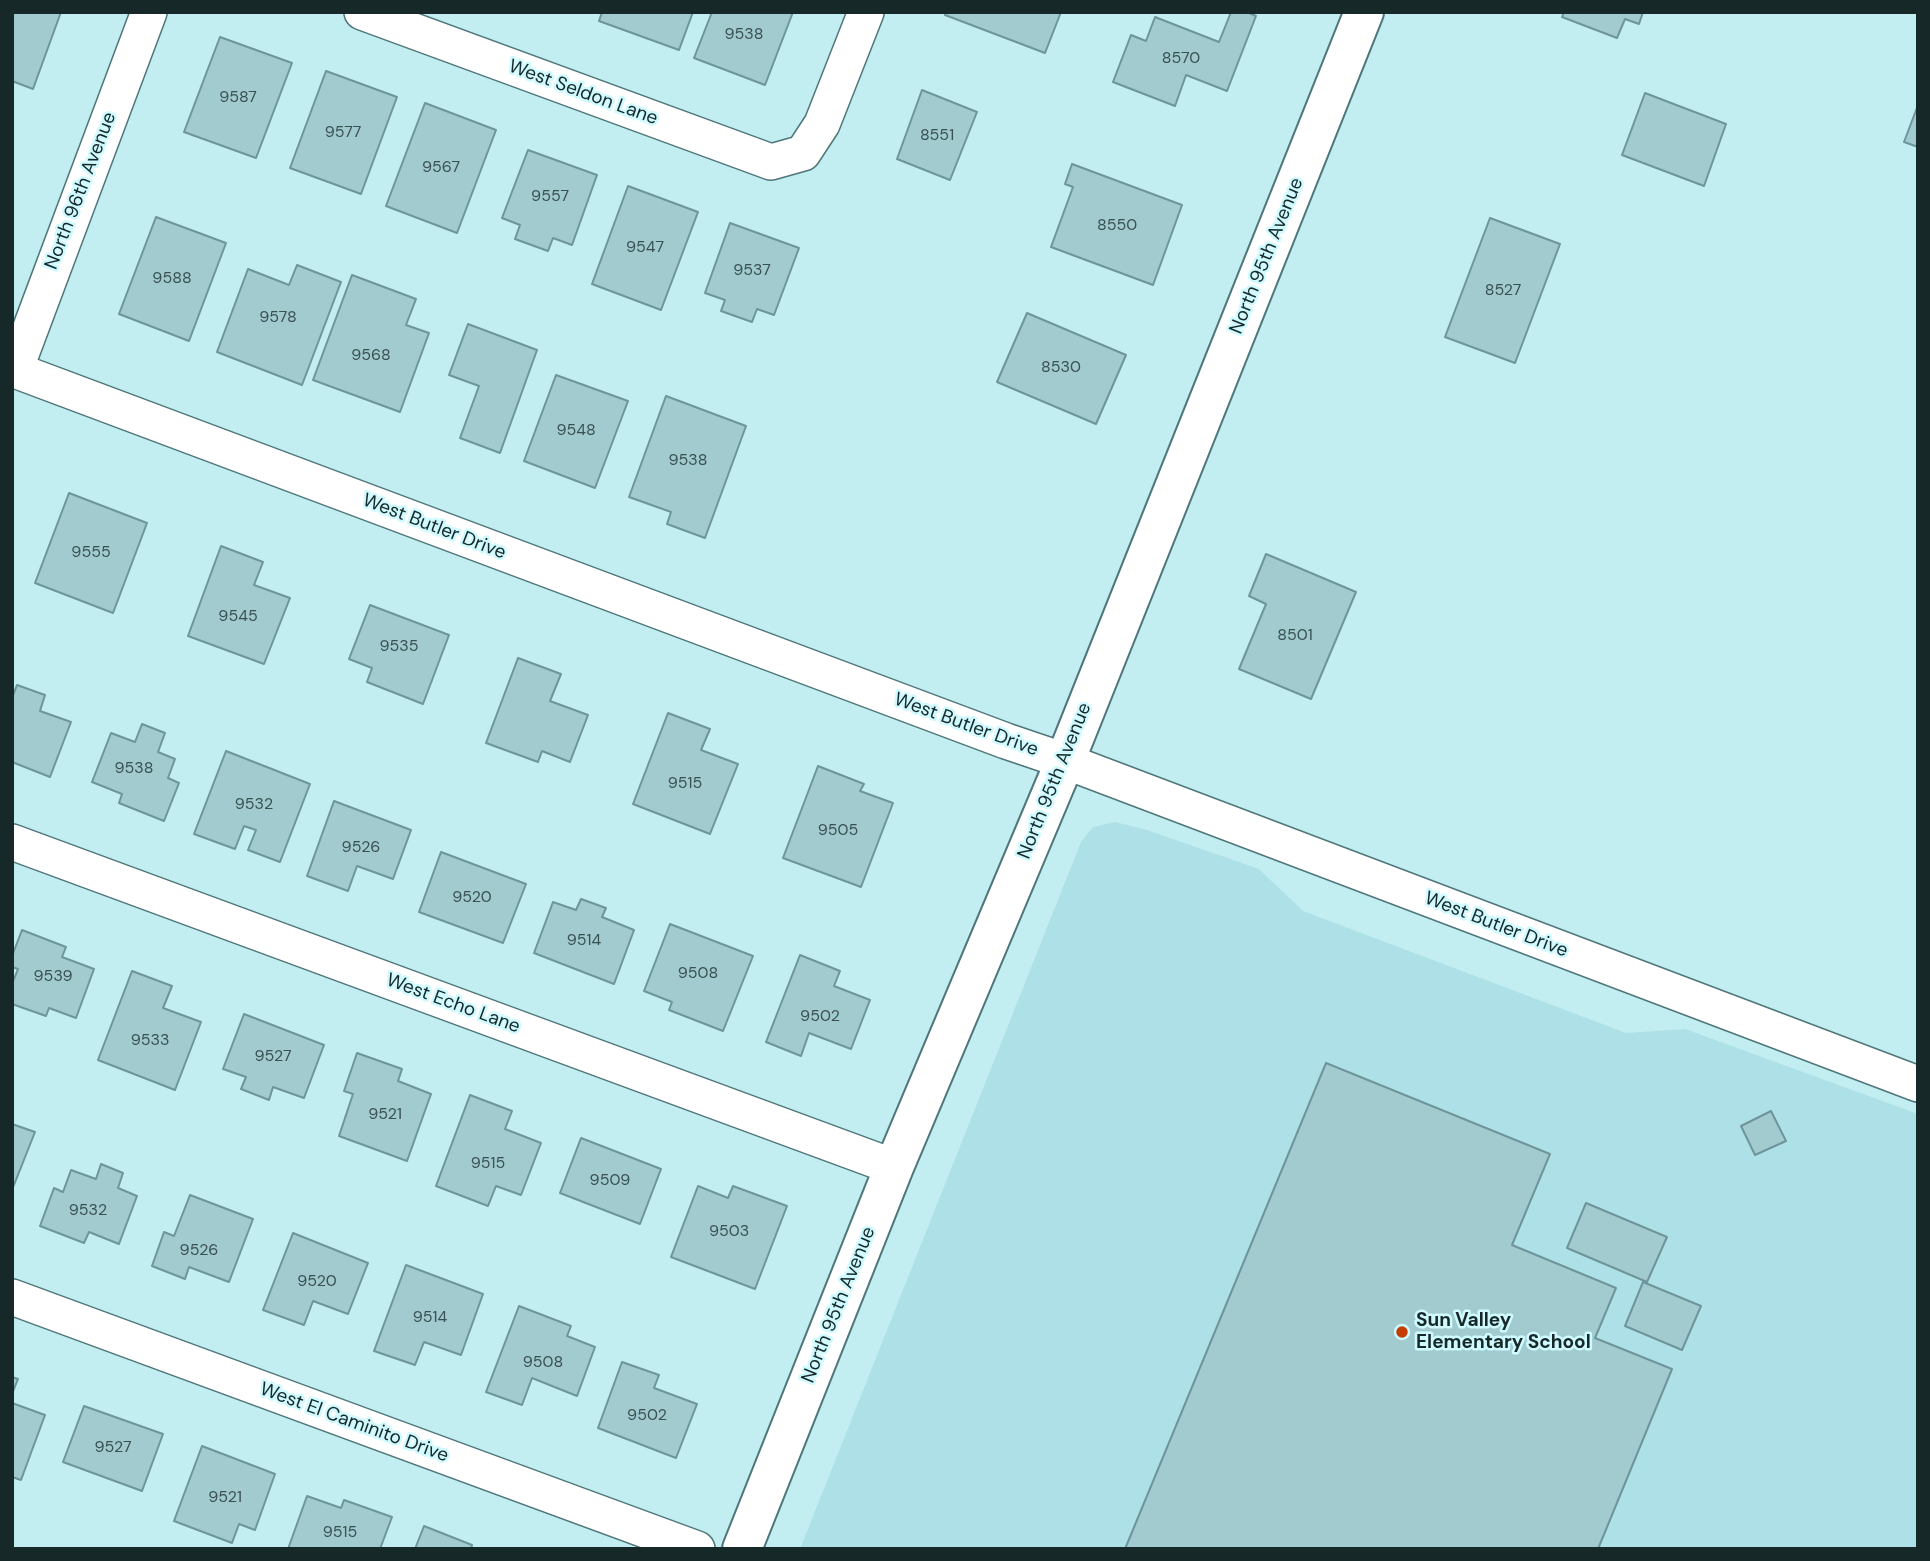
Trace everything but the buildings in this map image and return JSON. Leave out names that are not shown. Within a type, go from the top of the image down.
[{"type":"street","name":"North 96th Avenue","points":[[14,370],[149,12]]},
{"type":"street","name":"West Seldon Lane","points":[[362,12],[771,162],[803,153],[821,124],[866,12]]},
{"type":"street","name":"North 95th Avenue","points":[[742,1549],[894,1167],[1065,761],[1364,12]]},
{"type":"street","name":"West Butler Drive","points":[[14,370],[967,727],[1065,761],[1918,1084]]},
{"type":"street","name":"West Echo Lane","points":[[12,842],[894,1167]]},
{"type":"street","name":"West El Caminito Drive","points":[[12,1297],[697,1549]]},
{"type":"shaded area","name":"Sun Valley Elementary School","points":[[1115,822],[1147,830],[1259,869],[1303,911],[1626,1033],[1685,1029],[1918,1114],[1918,1549],[800,1549],[1081,842],[1093,827]]},
{"type":"place","name":"Sun Valley Elementary School","points":[[1402,1332]]}]
